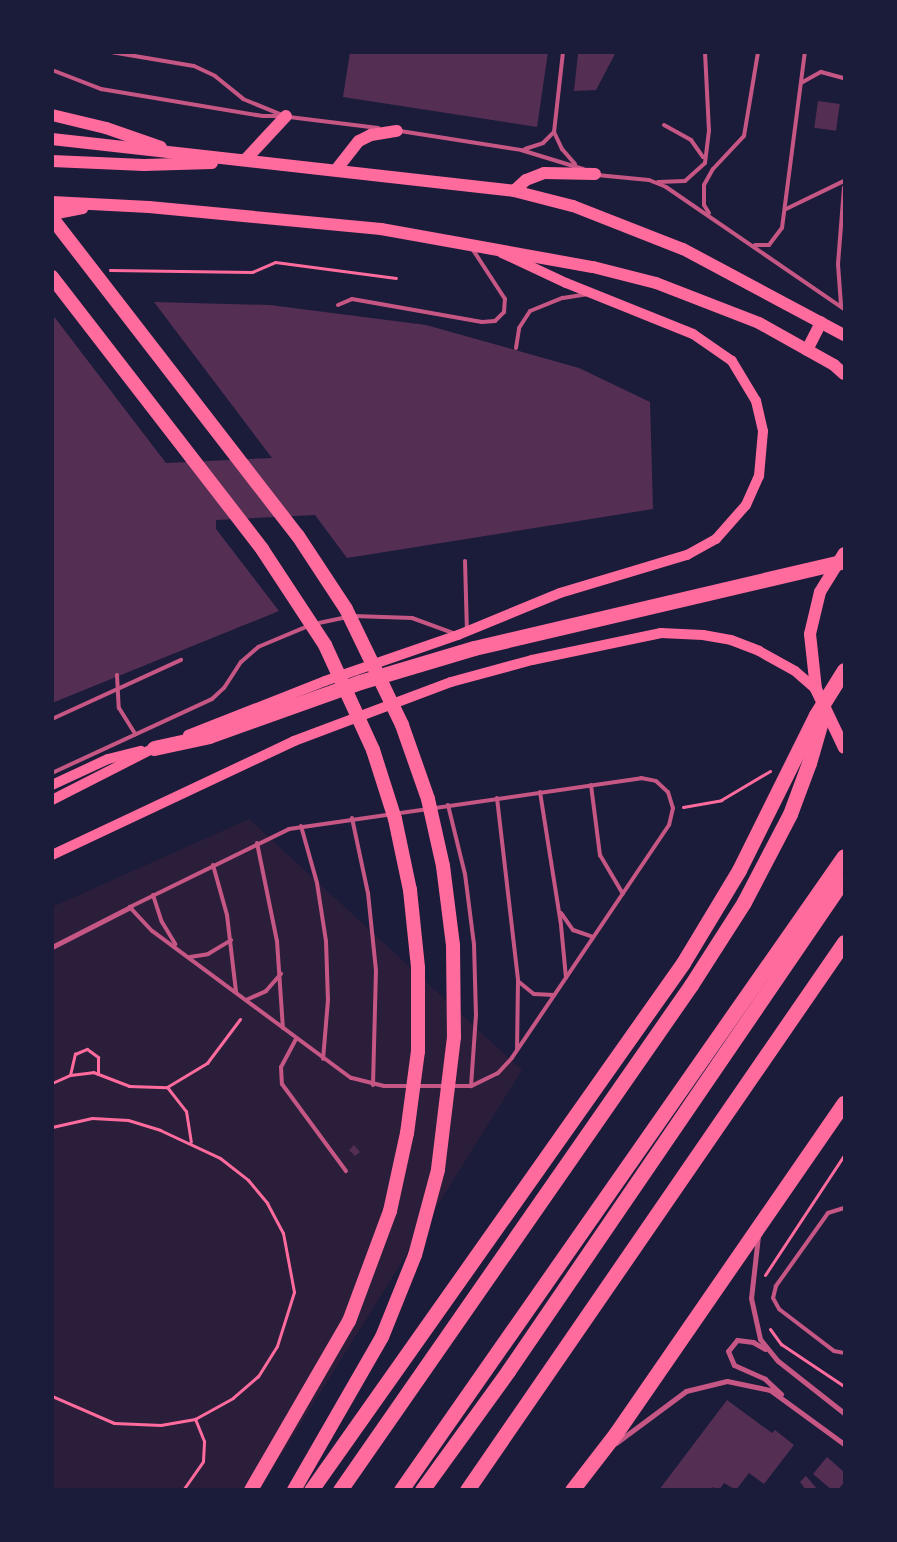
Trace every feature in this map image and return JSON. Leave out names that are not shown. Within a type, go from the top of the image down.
[{"type":"highway","points":[[52,216],[298,536],[346,609],[402,725],[428,799],[443,866],[453,945],[454,1036],[446,1126],[436,1178],[415,1255],[382,1337],[294,1490]]},
{"type":"highway","points":[[52,277],[262,549],[325,645],[376,758],[394,819],[410,890],[418,968],[418,1050],[407,1133],[390,1211],[349,1321],[251,1490]]},
{"type":"highway","points":[[154,748],[209,736],[421,663],[844,561]]},
{"type":"highway","points":[[311,1490],[622,1052],[712,917],[766,819],[816,714],[844,670]]},
{"type":"highway","points":[[340,1490],[691,985],[744,902],[790,814],[809,763],[825,704]]},
{"type":"highway","points":[[401,1490],[844,856]]},
{"type":"highway","points":[[422,1490],[508,1371],[844,879]]},
{"type":"highway","points":[[467,1490],[844,942]]},
{"type":"highway","points":[[572,1490],[599,1456],[844,1103]]},
{"type":"highway","points":[[826,1128],[844,1114]]},
{"type":"main road","points":[[52,115],[130,135],[175,152]]},
{"type":"main road","points":[[52,161],[144,165],[245,160],[286,116]]},
{"type":"main road","points":[[336,170],[359,141],[384,131],[398,131]]},
{"type":"main road","points":[[52,139],[514,191],[573,206],[674,246],[844,335]]},
{"type":"main road","points":[[514,191],[526,180],[544,172],[595,174]]},
{"type":"main road","points":[[52,202],[99,204],[381,229],[492,248],[656,283],[758,322],[844,374]]},
{"type":"main road","points":[[52,216],[99,204]]},
{"type":"main road","points":[[52,800],[154,748],[325,681],[462,633],[569,590],[702,548],[727,529],[754,491],[763,454],[761,416],[750,387],[732,361],[693,334],[591,293],[492,248]]},
{"type":"main road","points":[[807,350],[821,322]]},
{"type":"main road","points":[[816,689],[810,656],[813,616],[820,592],[844,553]]},
{"type":"main road","points":[[52,855],[294,741],[442,685],[532,660],[661,633],[703,635],[731,640],[759,651],[795,671],[816,689],[825,704],[844,748]]},
{"type":"main road","points":[[52,785],[108,759],[154,748]]},
{"type":"street","points":[[52,947],[130,907]]},
{"type":"street","points":[[759,1227],[752,1312],[768,1351]]},
{"type":"street","points":[[844,1413],[768,1351],[753,1342],[737,1340],[728,1351],[734,1365],[765,1379],[784,1397],[844,1444]]},
{"type":"street","points":[[599,1456],[666,1405],[700,1386],[741,1381],[756,1384],[784,1397]]},
{"type":"lane","points":[[110,52],[194,66],[215,76],[243,99],[286,116]]},
{"type":"lane","points":[[564,52],[554,132],[567,156],[581,168]]},
{"type":"lane","points":[[52,70],[101,88],[263,116],[286,116],[521,150],[595,174],[679,183],[690,178],[705,163],[709,131],[704,52]]},
{"type":"lane","points":[[716,220],[704,205],[704,185],[713,168],[744,136],[758,52]]},
{"type":"lane","points":[[754,245],[768,245],[775,240],[782,228],[786,209],[805,52]]},
{"type":"lane","points":[[800,84],[821,72],[844,78]]},
{"type":"lane","points":[[664,125],[691,140],[703,154],[705,163]]},
{"type":"lane","points":[[521,150],[537,147],[554,132]]},
{"type":"lane","points":[[649,180],[684,197],[843,307]]},
{"type":"lane","points":[[786,209],[844,181]]},
{"type":"lane","points":[[843,307],[838,264],[844,186]]},
{"type":"lane","points":[[338,304],[352,299],[482,322],[495,321],[504,312],[505,300],[496,281],[469,244]]},
{"type":"lane","points":[[516,348],[519,328],[530,311],[563,298],[591,293]]},
{"type":"lane","points":[[52,774],[212,699],[224,688],[241,662],[258,647],[307,626],[347,617],[389,615],[431,622],[462,633],[465,561]]},
{"type":"lane","points":[[52,719],[116,688],[181,660]]},
{"type":"lane","points":[[117,675],[116,688],[119,708],[136,734]]},
{"type":"lane","points":[[649,779],[668,792],[673,808],[669,825],[517,1050],[498,1073],[471,1086],[373,1085],[346,1076],[176,946],[152,931],[130,907],[256,843],[301,826],[591,785],[649,779]]},
{"type":"lane","points":[[591,785],[600,855],[623,894]]},
{"type":"lane","points":[[540,792],[558,907],[566,978]]},
{"type":"lane","points":[[497,798],[518,980],[517,1050]]},
{"type":"lane","points":[[448,805],[465,874],[474,944],[476,1015],[471,1086]]},
{"type":"lane","points":[[352,818],[368,893],[375,960],[377,1008],[373,1085]]},
{"type":"lane","points":[[301,826],[317,883],[326,941],[328,1000],[323,1059]]},
{"type":"lane","points":[[256,843],[272,908],[281,974],[283,1028]]},
{"type":"lane","points":[[213,865],[232,940],[236,992]]},
{"type":"lane","points":[[153,896],[162,922],[176,946]]},
{"type":"lane","points":[[558,907],[573,930],[593,937]]},
{"type":"lane","points":[[190,957],[208,954],[232,940]]},
{"type":"lane","points":[[246,1000],[266,991],[281,974]]},
{"type":"lane","points":[[518,980],[534,994],[554,995]]},
{"type":"lane","points":[[296,1039],[281,1067],[282,1084],[346,1171]]},
{"type":"lane","points":[[844,1208],[828,1213],[776,1286],[774,1298],[779,1309],[802,1327],[834,1351],[844,1352]]},
{"type":"path","points":[[100,270],[252,272],[275,262],[396,278]]},
{"type":"path","points":[[673,808],[721,800],[770,771]]},
{"type":"path","points":[[52,1083],[70,1074],[98,1074],[141,1088],[167,1087],[207,1062],[240,1019]]},
{"type":"path","points":[[70,1074],[73,1058],[83,1049],[92,1050],[98,1057],[98,1074]]},
{"type":"path","points":[[167,1087],[186,1111],[191,1142]]},
{"type":"path","points":[[52,1127],[92,1118],[128,1120],[191,1142],[220,1158],[248,1180],[267,1202],[283,1233],[294,1292],[277,1346],[258,1376],[233,1398],[195,1419],[161,1425],[114,1423],[52,1396]]},
{"type":"path","points":[[763,1282],[770,1265],[844,1155]]},
{"type":"path","points":[[767,1324],[782,1344],[844,1386]]},
{"type":"path","points":[[183,1490],[203,1461],[204,1441],[195,1419]]},
{"type":"shaded area","points":[[249,819],[522,1070],[260,1489],[53,1489],[52,907]]},
{"type":"building","points":[[350,52],[548,52],[537,127],[343,97]]},
{"type":"building","points":[[573,52],[616,52],[596,90],[574,91],[578,54]]},
{"type":"building","points":[[818,101],[840,104],[836,131],[814,128]]},
{"type":"building","points":[[154,302],[270,305],[426,325],[579,368],[650,402],[653,509],[347,558],[315,515],[216,520],[216,529],[279,611],[52,703],[52,314],[166,463],[272,458]]},
{"type":"building","points":[[354,1145],[360,1152],[355,1156],[349,1150]]},
{"type":"building","points":[[727,1400],[772,1433],[775,1430],[794,1445],[764,1484],[749,1473],[736,1490],[724,1483],[719,1490],[713,1487],[711,1490],[659,1490]]},
{"type":"building","points":[[827,1457],[844,1472],[844,1482],[838,1490],[832,1490],[813,1474]]},
{"type":"building","points":[[806,1476],[818,1490],[806,1490],[800,1482]]}]
